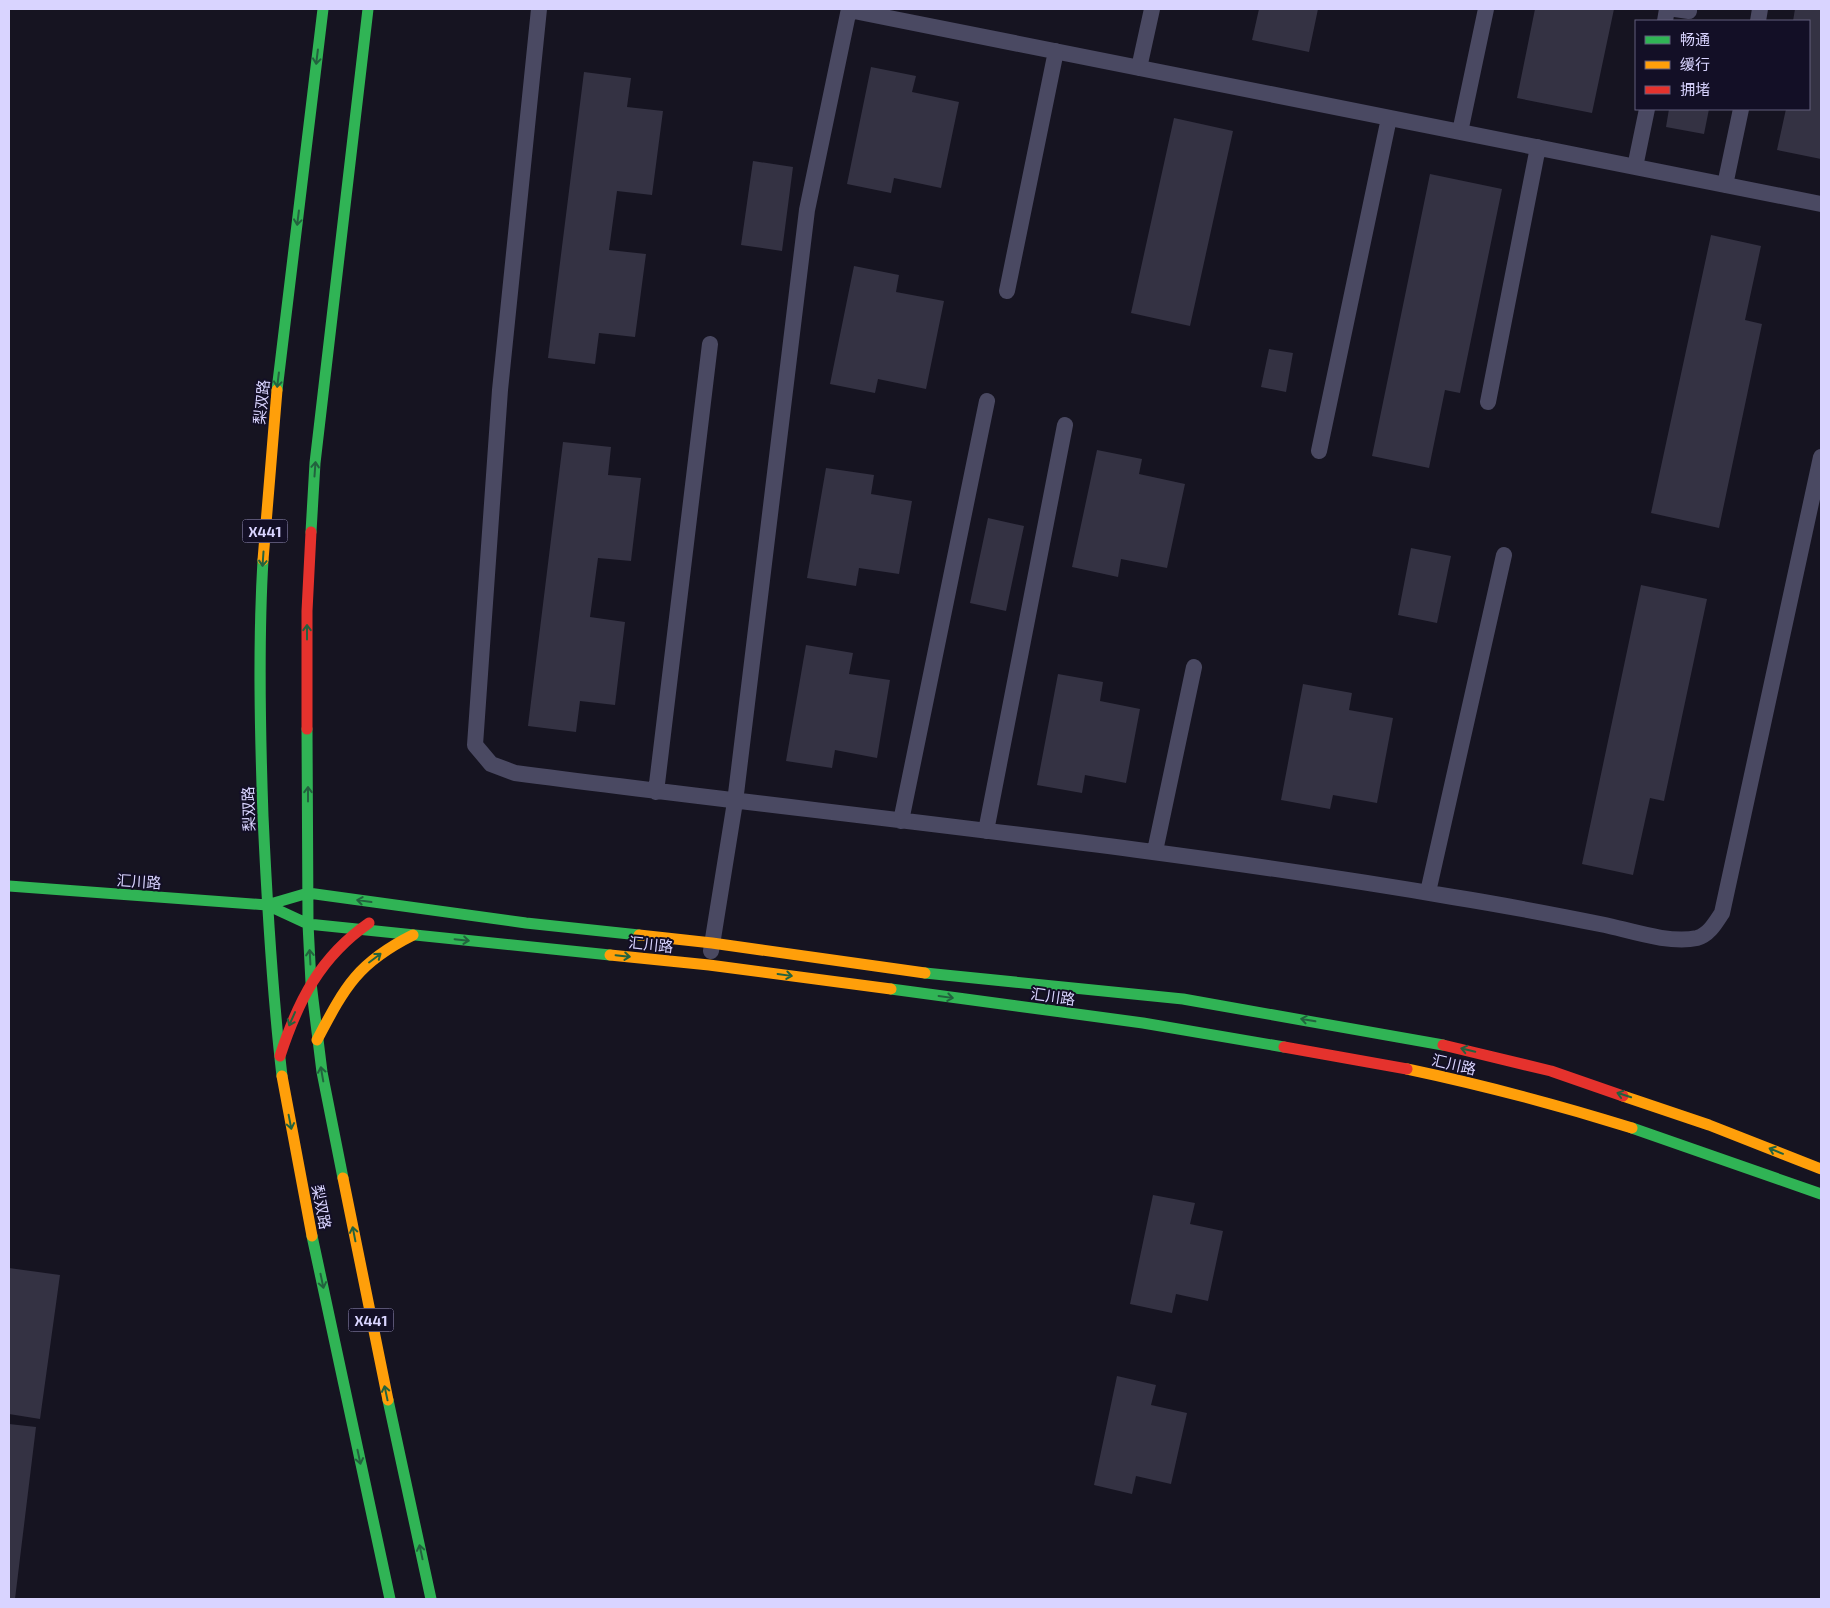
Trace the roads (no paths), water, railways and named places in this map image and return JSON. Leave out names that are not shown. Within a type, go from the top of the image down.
[{"type":"street","name":"梨双路","points":[[323,9],[277,384],[260,608],[259,716],[273,995],[284,1089],[306,1206],[390,1599]]},
{"type":"street","name":"梨双路","points":[[368,9],[316,462],[307,611],[308,924],[311,984],[322,1072],[380,1363],[431,1599]]},
{"type":"street","name":"汇川路","points":[[9,886],[267,905],[308,893],[526,924],[712,943],[910,972],[1183,999],[1446,1045],[1551,1071],[1709,1125],[1821,1170]]},
{"type":"street","name":"汇川路","points":[[267,905],[308,924],[709,965],[1143,1023],[1388,1065],[1451,1078],[1565,1107],[1655,1135],[1821,1194]]},
{"type":"street","points":[[280,1056],[288,1028],[311,984],[327,961],[344,942],[359,929],[386,916],[413,908]]},
{"type":"street","points":[[317,1040],[339,1000],[365,965],[391,946],[413,935]]},
{"type":"lane","points":[[539,9],[500,390],[475,745],[491,764],[515,774],[1155,851],[1428,892],[1525,909],[1672,939],[1699,938],[1713,927],[1722,912],[1821,457]]},
{"type":"lane","points":[[709,965],[736,802],[807,210],[849,9],[1821,204]]},
{"type":"lane","points":[[1139,68],[1152,9]]},
{"type":"lane","points":[[1460,132],[1486,9]]},
{"type":"lane","points":[[1676,9],[1689,11],[1689,9]]},
{"type":"lane","points":[[1007,291],[1056,51]]},
{"type":"lane","points":[[1635,167],[1647,110]]},
{"type":"lane","points":[[1725,185],[1740,110]]},
{"type":"lane","points":[[1319,451],[1389,118]]},
{"type":"lane","points":[[1488,402],[1538,147]]},
{"type":"lane","points":[[656,792],[710,344]]},
{"type":"lane","points":[[902,821],[987,401]]},
{"type":"lane","points":[[986,831],[1065,425]]},
{"type":"lane","points":[[1428,892],[1504,555]]},
{"type":"lane","points":[[1155,851],[1194,667]]}]
